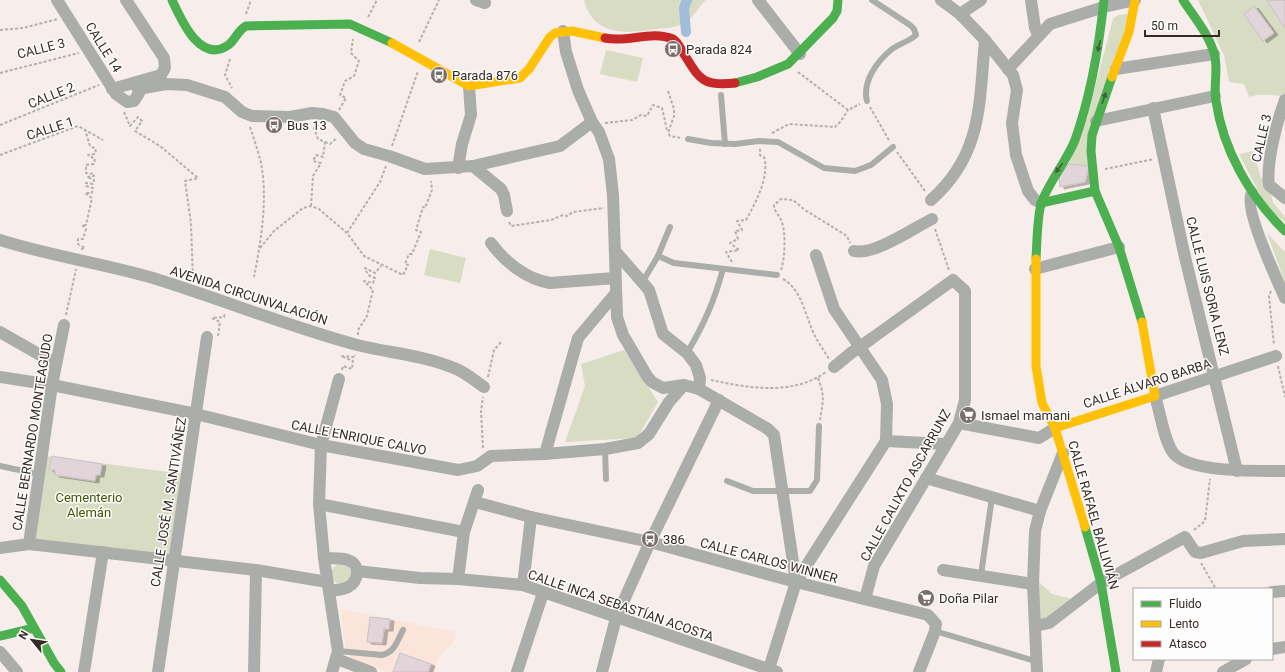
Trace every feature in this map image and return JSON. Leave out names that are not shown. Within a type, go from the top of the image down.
[{"type":"street","name":"CALLE 14","points":[[57,0],[112,88]]},
{"type":"street","points":[[126,0],[164,58],[165,63],[161,75],[137,86]]},
{"type":"street","points":[[172,0],[186,29],[200,45],[210,50],[219,50],[227,46],[241,28],[252,25],[346,23],[418,56],[469,86],[520,78],[529,69],[550,37],[555,33],[563,31],[572,31],[608,39],[622,40],[650,35],[669,37],[675,40],[681,48],[692,68],[701,80],[719,85],[736,83],[757,77],[788,64],[800,54],[833,18],[837,11],[838,0]]},
{"type":"street","points":[[758,0],[800,54]]},
{"type":"street","points":[[941,0],[960,14],[985,40],[1013,75],[1017,90],[1012,123],[1016,155],[1028,191],[1035,200],[1041,203],[1095,191]]},
{"type":"street","points":[[960,14],[981,0]]},
{"type":"street","points":[[1031,0],[1038,35]]},
{"type":"street","points":[[1008,69],[1038,35],[1053,22],[1104,4],[1134,0],[1129,32],[1092,134],[1092,172],[1095,191],[1119,247],[1140,312],[1155,396],[1169,445],[1174,454],[1180,458],[1197,464],[1237,471],[1285,471]]},
{"type":"street","points":[[1183,0],[1208,38],[1214,54],[1215,96],[1223,130],[1252,193],[1269,216],[1285,231]]},
{"type":"street","points":[[1041,203],[1055,174],[1068,156],[1085,108],[1100,40],[1104,4]]},
{"type":"street","points":[[563,31],[566,52],[578,90],[592,122],[599,132],[609,159],[614,206],[616,252],[615,294],[619,326],[647,376],[652,382],[663,388],[700,383]]},
{"type":"street","points":[[931,200],[952,179],[964,161],[970,145],[975,129],[985,40]]},
{"type":"street","points":[[1116,69],[1214,54]]},
{"type":"street","points":[[112,88],[166,84],[187,85],[225,97],[243,111],[290,117],[312,113],[323,114],[334,117],[355,143],[372,152],[389,156],[425,169],[473,166],[560,146],[592,122]]},
{"type":"street","points":[[112,88],[131,102],[138,96],[137,86]]},
{"type":"street","points":[[458,168],[462,144],[471,115],[469,86]]},
{"type":"street","points":[[1096,121],[1215,96]]},
{"type":"street","name":"CALLE 3","points":[[1285,100],[1281,132],[1269,164],[1269,185],[1285,198]]},
{"type":"street","name":"CALLE LUIS SORIA LENZ","points":[[1153,108],[1184,253],[1215,375],[1237,471]]},
{"type":"street","points":[[473,166],[501,189],[504,195],[506,211]]},
{"type":"street","points":[[1252,193],[1250,199],[1259,238],[1285,298]]},
{"type":"street","name":"CALLE RAFAEL BALLIVIÁN","points":[[1041,203],[1035,269],[1036,366],[1039,386],[1042,403],[1055,428],[1063,453],[1101,584],[1116,672]]},
{"type":"street","points":[[854,251],[861,253],[872,250],[932,219]]},
{"type":"street","name":"AVENIDA CIRCUNVALACIÓN","points":[[0,240],[29,250],[117,268],[194,291],[227,304],[358,345],[398,352],[453,367],[484,387]]},
{"type":"street","points":[[491,243],[508,262],[543,282],[550,283],[615,278]]},
{"type":"street","points":[[1035,269],[1119,247]]},
{"type":"street","points":[[616,252],[643,281],[654,303],[662,334],[687,353],[696,365],[700,383],[718,400],[768,429],[774,435],[796,582]]},
{"type":"street","points":[[771,671],[796,582],[886,441],[887,404],[882,380],[834,309],[816,255]]},
{"type":"street","points":[[834,367],[871,338],[953,280]]},
{"type":"street","name":"CALLE CALIXTO ASCARRUNZ","points":[[865,599],[874,566],[945,444],[959,423],[965,400],[964,291],[953,280]]},
{"type":"street","points":[[545,454],[576,344],[585,327],[615,294]]},
{"type":"street","name":"CALLE BERNARDO MONTEAGUDO","points":[[28,544],[52,385],[64,325]]},
{"type":"street","points":[[0,332],[56,364]]},
{"type":"street","name":"CALLE JOSÉ M. SANTIVÁÑEZ","points":[[158,672],[173,561],[207,337]]},
{"type":"street","name":"CALLE ÁLVARO BARBA","points":[[959,423],[1039,438],[1055,428],[1276,356]]},
{"type":"street","name":"CALLE ENRIQUE CALVO","points":[[0,377],[52,385],[196,414],[321,446],[458,470],[477,466],[491,456],[545,454],[605,449],[632,445],[644,438],[668,402],[684,385]]},
{"type":"street","points":[[332,672],[337,655],[324,558],[319,504],[321,446],[340,379]]},
{"type":"street","points":[[602,672],[616,618],[650,542],[718,400]]},
{"type":"street","points":[[886,441],[945,444]]},
{"type":"street","points":[[1036,666],[1033,584],[1035,531],[1040,511],[1063,453]]},
{"type":"street","points":[[926,478],[1040,511]]},
{"type":"street","points":[[458,579],[464,532],[478,490]]},
{"type":"street","name":"CALLE CARLOS WINNER","points":[[475,502],[531,517],[650,542],[796,582],[928,615],[935,628]]},
{"type":"street","points":[[319,504],[464,532]]},
{"type":"street","points":[[523,585],[531,517]]},
{"type":"street","points":[[1035,626],[1049,623],[1101,584],[1185,537],[1195,552],[1206,553],[1243,541],[1285,539]]},
{"type":"street","points":[[0,548],[28,544],[256,570],[341,589],[352,585],[357,571],[355,566],[349,560],[324,558]]},
{"type":"street","points":[[84,672],[103,552]]},
{"type":"street","points":[[254,672],[256,570]]},
{"type":"street","points":[[943,570],[1033,584]]},
{"type":"street","name":"CALLE INCA SEBASTÍAN ACOSTA","points":[[357,571],[420,578],[458,579],[523,585],[771,671]]},
{"type":"street","points":[[0,580],[22,606],[54,663],[61,672]]},
{"type":"street","points":[[1273,592],[1285,591]]},
{"type":"street","points":[[517,672],[543,593]]},
{"type":"street","points":[[0,636],[34,628]]},
{"type":"street","points":[[919,672],[935,628]]},
{"type":"street","points":[[1273,650],[1285,647]]},
{"type":"street","points":[[0,652],[17,672]]},
{"type":"street","points":[[337,655],[371,672]]},
{"type":"street","points":[[1156,672],[1159,660]]},
{"type":"street","points":[[1223,672],[1244,660]]},
{"type":"lane","points":[[867,101],[865,89],[875,69],[891,50],[916,35],[914,29],[910,25],[872,0]]},
{"type":"lane","points":[[721,95],[725,144]]},
{"type":"lane","points":[[688,139],[725,144],[745,144],[759,141],[778,142],[824,168],[855,171],[871,165],[893,147]]},
{"type":"lane","points":[[643,281],[658,256],[670,227]]},
{"type":"lane","points":[[658,256],[674,263],[777,276]]},
{"type":"lane","points":[[687,353],[711,309],[723,269]]},
{"type":"lane","points":[[727,482],[753,492],[810,491],[814,487],[817,480],[819,426]]},
{"type":"lane","points":[[605,449],[606,478]]},
{"type":"lane","points":[[0,466],[38,474]]},
{"type":"lane","points":[[981,575],[992,497]]},
{"type":"lane","points":[[935,628],[1036,666]]},
{"type":"lane","points":[[337,655],[382,655],[389,653],[393,650],[403,630]]},
{"type":"path","points":[[334,117],[346,98],[340,95],[344,81],[354,76],[359,61],[351,53],[355,26],[357,23],[360,23],[364,16],[368,17],[377,0]]},
{"type":"path","points":[[347,234],[380,182],[418,56],[439,0]]},
{"type":"path","points":[[0,30],[23,28],[68,16]]},
{"type":"path","points":[[233,40],[232,54],[225,75],[239,101],[261,163],[264,191],[260,248],[254,277]]},
{"type":"path","name":"CALLE 3","points":[[0,73],[88,51]]},
{"type":"path","points":[[788,64],[848,110]]},
{"type":"path","points":[[112,88],[130,126],[138,117],[142,121],[135,130],[160,146],[198,178],[185,181],[191,223],[194,291]]},
{"type":"path","name":"CALLE 2","points":[[0,125],[112,88]]},
{"type":"path","points":[[668,91],[674,109],[674,116],[668,130]]},
{"type":"path","points":[[737,270],[726,252],[739,250],[730,243],[738,239],[734,231],[742,230],[737,221],[746,220],[758,197],[764,179],[766,161],[764,157],[760,155],[759,141],[789,124],[835,127],[848,110],[867,101]]},
{"type":"path","points":[[592,122],[611,123],[632,120],[641,115],[647,116],[653,106],[662,108],[670,136],[688,139]]},
{"type":"path","points":[[320,125],[314,128],[318,139],[330,144],[339,136],[336,133]]},
{"type":"path","name":"CALLE 1","points":[[0,155],[78,126],[103,140]]},
{"type":"path","points":[[64,325],[78,260],[78,250],[85,248],[78,244],[78,239],[83,239],[86,229],[82,225],[86,224],[92,198],[85,193],[92,193],[93,188],[86,186],[86,183],[93,184],[94,180],[87,176],[94,176],[94,174],[86,173],[86,165],[94,164],[95,159],[88,155],[95,154],[96,149],[90,146],[84,129]]},
{"type":"path","points":[[311,206],[313,176],[321,163],[313,161],[316,155],[322,157],[325,142]]},
{"type":"path","points":[[1092,172],[1163,157]]},
{"type":"path","points":[[260,248],[274,231],[303,208],[311,206],[319,209],[347,234],[364,256],[381,266],[403,275],[408,265],[404,264],[409,254],[412,254],[421,232],[416,230],[423,206],[425,208],[432,190],[431,181]]},
{"type":"path","points":[[700,383],[757,388],[786,387],[818,378],[834,367],[816,338],[793,287],[777,276],[784,261],[784,246],[782,222],[774,209],[774,205],[781,199],[793,200],[805,210],[847,236],[854,251]]},
{"type":"path","points":[[506,211],[510,226],[552,220],[563,215],[567,216],[574,212],[596,208],[601,210],[614,206]]},
{"type":"path","points":[[932,219],[953,280]]},
{"type":"path","points":[[340,379],[343,366],[352,369],[353,361],[341,356],[355,356],[358,345],[358,330],[366,316],[373,290],[364,281],[373,283],[375,278],[368,275],[365,268],[375,273],[381,266]]},
{"type":"path","points":[[207,337],[218,338],[220,322],[212,318],[224,317],[227,304]]},
{"type":"path","points":[[484,460],[481,420],[484,387],[491,371],[494,350],[501,342]]},
{"type":"path","points":[[818,378],[824,397],[819,426]]},
{"type":"path","points":[[1185,537],[1205,521],[1211,467]]},
{"type":"path","points":[[1195,552],[1215,588]]},
{"type":"shaded area","points":[[340,609],[456,632],[454,641],[438,658],[434,672],[387,672],[351,658],[346,649]]},
{"type":"green space","points":[[584,0],[706,0],[689,20],[683,24],[670,28],[622,32],[603,26],[595,20],[588,12]]},
{"type":"green space","points":[[1198,0],[1285,0],[1285,97],[1262,95],[1249,97],[1244,84],[1229,82],[1224,55]]},
{"type":"green space","points":[[1129,14],[1089,166],[1069,164],[1087,118],[1113,19],[1118,15]]},
{"type":"green space","points":[[606,50],[643,58],[637,82],[600,74]]},
{"type":"green space","points":[[1253,151],[1261,178],[1267,178],[1273,202],[1285,217],[1285,222],[1267,208],[1239,154]]},
{"type":"green space","points":[[1267,233],[1285,252],[1285,283]]},
{"type":"green space","points":[[430,249],[466,258],[460,283],[424,275]]},
{"type":"green space","points":[[624,350],[658,402],[637,438],[565,442],[585,386],[581,364]]},
{"type":"green space","name":"Cementerio Alemán","points":[[47,456],[183,474],[172,557],[35,541]]},
{"type":"green space","points":[[341,564],[348,567],[351,574],[348,581],[341,584],[334,581],[331,574],[334,567]]},
{"type":"green space","points":[[1038,581],[1052,594],[1072,599],[1048,620],[1041,620],[1038,613]]},
{"type":"building","points":[[1267,1],[1285,1],[1285,28]]},
{"type":"building","points":[[1254,6],[1274,33],[1263,41],[1244,14]]},
{"type":"building","points":[[1069,164],[1089,166],[1085,182],[1060,187],[1059,177]]},
{"type":"building","points":[[52,456],[102,464],[100,475],[96,475],[95,481],[55,475],[55,470],[49,470]]},
{"type":"building","points":[[370,617],[390,619],[389,629],[384,629],[382,643],[367,642]]},
{"type":"building","points":[[400,653],[431,664],[428,672],[393,672]]},
{"type":"waterway","points":[[686,32],[684,8],[687,0]]},
{"type":"traffic: fast","points":[[172,0],[180,18],[192,36],[208,49],[217,50],[227,46],[246,26],[350,24],[392,43]]},
{"type":"traffic: fast","points":[[735,83],[757,77],[788,64],[833,18],[837,11],[838,0]]},
{"type":"traffic: fast","points":[[1036,259],[1040,207],[1050,185],[1075,140],[1086,106],[1094,71],[1104,0]]},
{"type":"traffic: fast","points":[[1183,0],[1204,32],[1214,53],[1216,65],[1216,101],[1225,137],[1232,155],[1240,172],[1260,203],[1285,231]]},
{"type":"traffic: fast","points":[[1112,77],[1092,135],[1091,151],[1095,191],[1119,247],[1142,322]]},
{"type":"traffic: fast","points":[[1041,203],[1095,191]]},
{"type":"traffic: fast","points":[[1085,527],[1101,583],[1116,672]]},
{"type":"traffic: fast","points":[[0,580],[22,606],[54,663],[61,672]]},
{"type":"traffic: fast","points":[[0,636],[34,628]]},
{"type":"traffic: slow","points":[[1112,77],[1129,32],[1135,0]]},
{"type":"traffic: slow","points":[[392,43],[469,86],[520,78],[529,69],[550,37],[555,33],[572,31],[605,38]]},
{"type":"traffic: slow","points":[[1036,259],[1036,366],[1042,403],[1055,428],[1085,527]]},
{"type":"traffic: slow","points":[[1055,428],[1155,396],[1142,322]]},
{"type":"traffic: jam","points":[[605,38],[622,39],[656,36],[673,39],[697,74],[702,78],[714,83],[735,83]]},
{"type":"place","name":"Parada 824","points":[[673,49]]},
{"type":"place","name":"Parada 876","points":[[439,75]]},
{"type":"place","name":"Bus 13","points":[[274,125]]},
{"type":"place","name":"Ismael mamani","points":[[968,415]]},
{"type":"place","name":"386","points":[[650,539]]},
{"type":"place","name":"Doña Pilar","points":[[926,598]]}]
